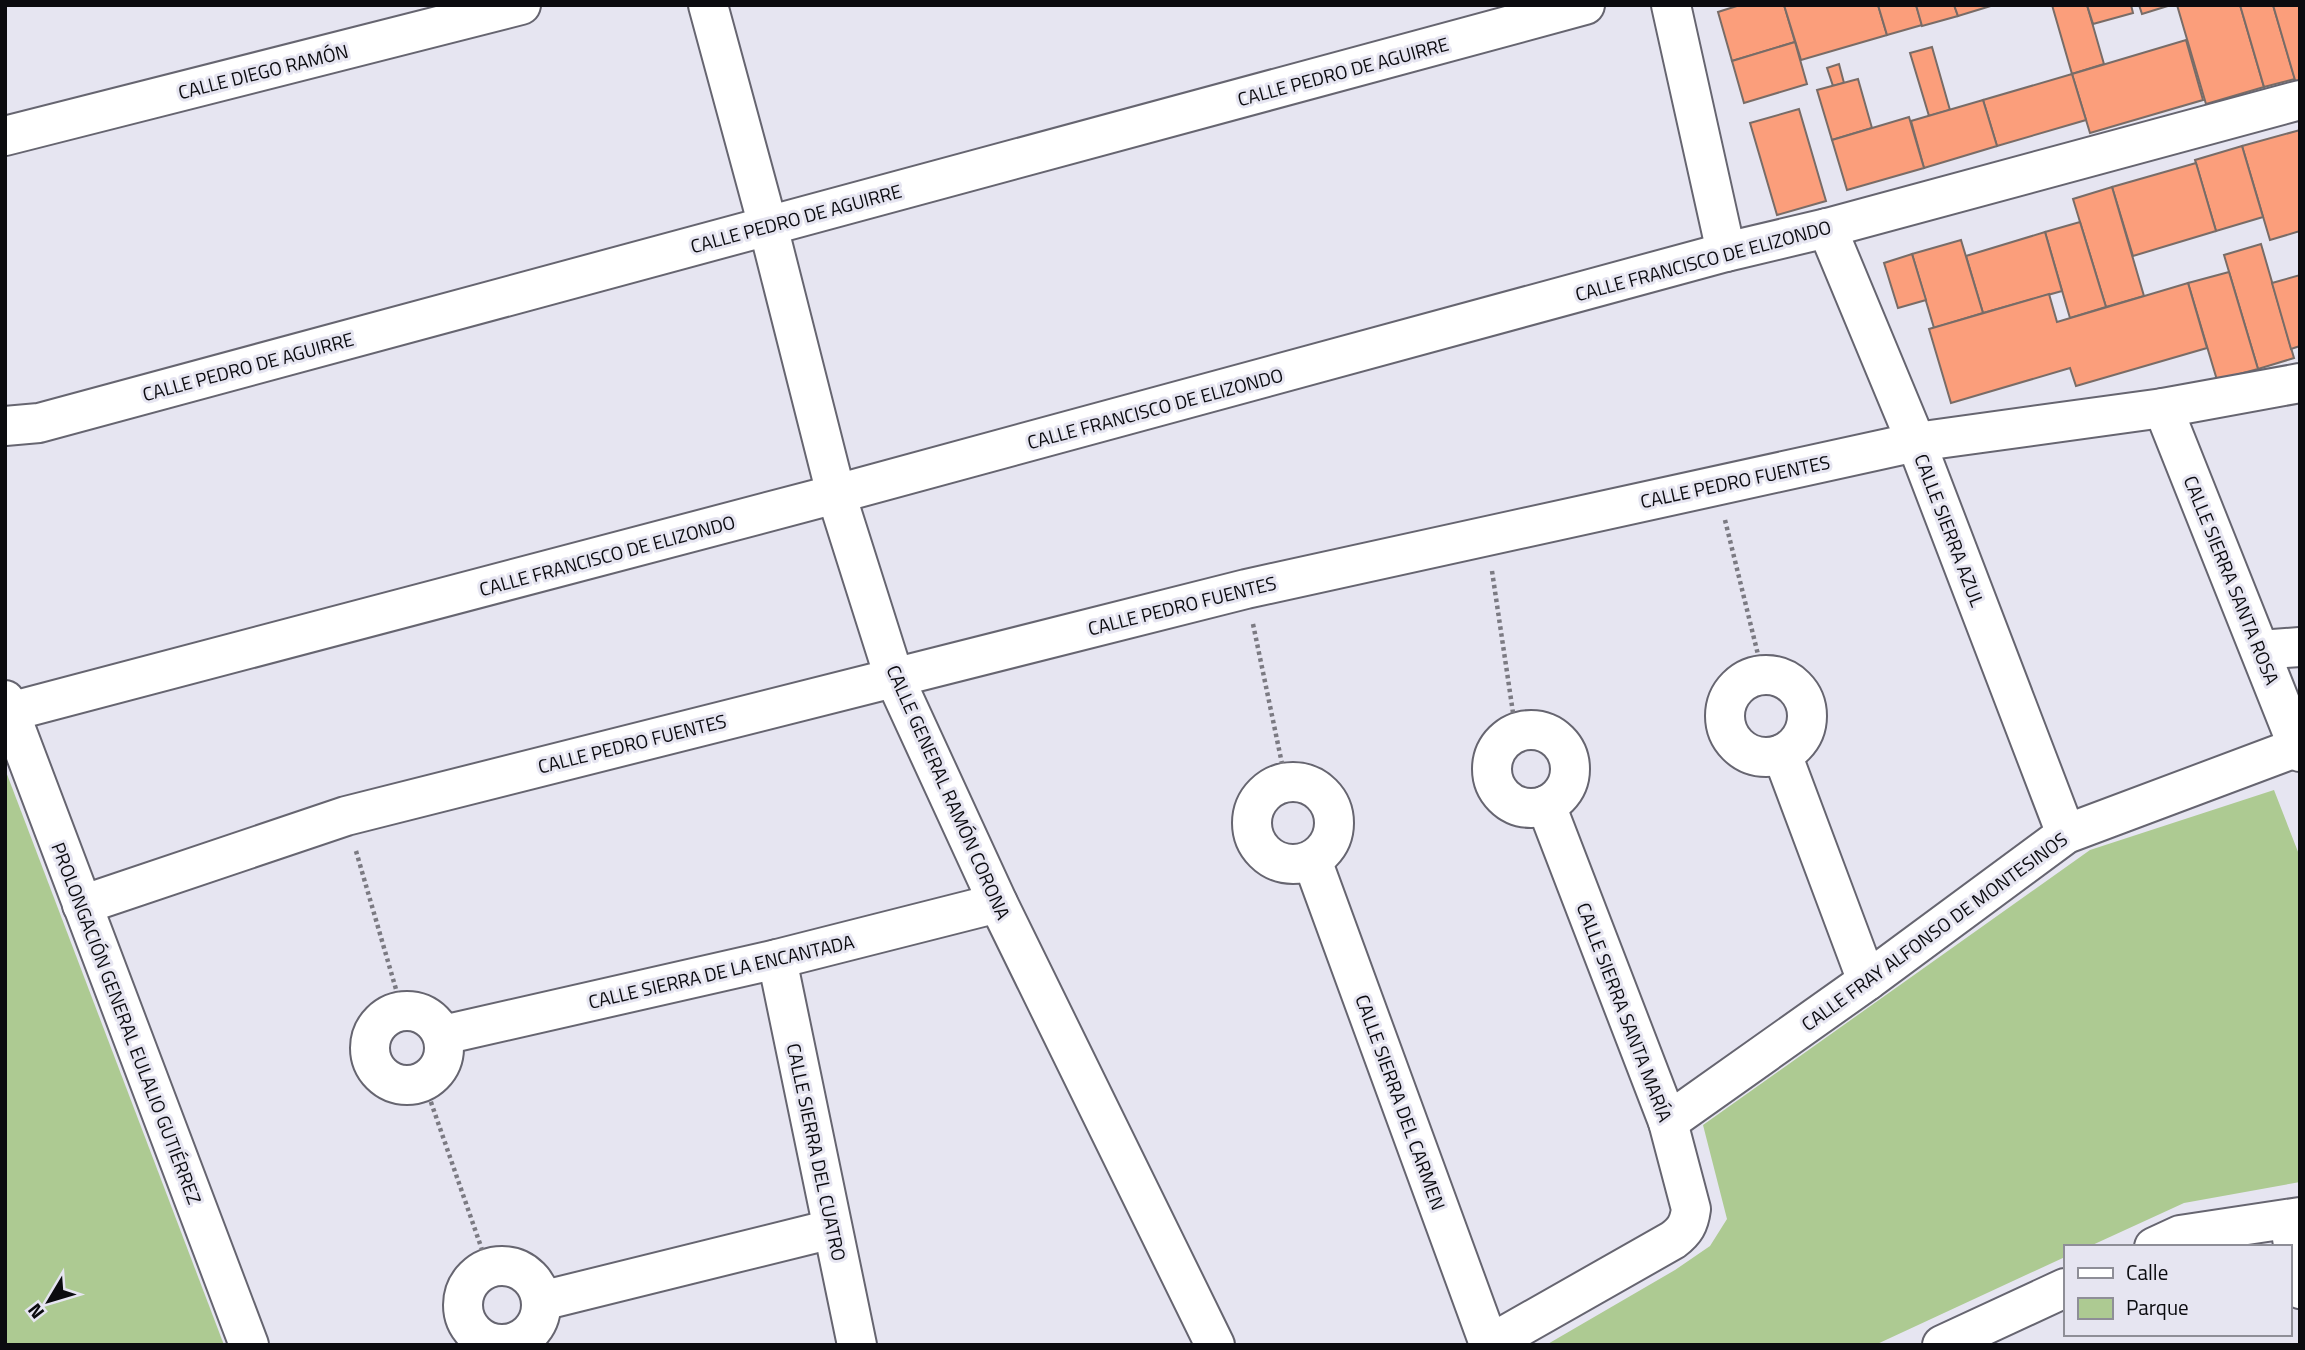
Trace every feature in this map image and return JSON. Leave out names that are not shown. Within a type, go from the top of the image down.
[{"type":"street","name":"CALLE DIEGO RAMÓN","points":[[5,136],[522,5]]},
{"type":"street","name":"CALLE GENERAL RAMÓN CORONA","points":[[708,5],[836,494],[894,677],[998,902],[1215,1345]]},
{"type":"street","name":"CALLE PEDRO DE AGUIRRE","points":[[5,426],[53,419],[1585,5]]},
{"type":"street","points":[[1671,5],[1726,252]]},
{"type":"street","name":"CALLE FRANCISCO DE ELIZONDO","points":[[7,706],[836,494],[1726,252],[1827,228],[2300,100]]},
{"type":"street","name":"CALLE SIERRA AZUL","points":[[1827,228],[1916,442],[2066,834]]},
{"type":"street","name":"CALLE PEDRO FUENTES","points":[[82,905],[346,816],[1246,589],[1916,442],[2163,408],[2300,383]]},
{"type":"street","name":"CALLE SIERRA SANTA ROSA","points":[[2163,408],[2299,749]]},
{"type":"street","points":[[2260,650],[2300,647]]},
{"type":"street","points":[[1763,675],[1775,676],[1791,683],[1803,699],[1807,717],[1804,732],[1795,746],[1782,754],[1768,757],[1742,750],[1730,736],[1725,722],[1727,703],[1735,688],[1747,679],[1763,675]]},
{"type":"street","name":"PROLONGACIÓN GENERAL EULALIO GUTIÉRREZ","points":[[7,706],[249,1345]]},
{"type":"street","points":[[1530,730],[1555,738],[1569,761],[1565,787],[1557,798],[1546,805],[1532,808],[1507,800],[1498,790],[1493,778],[1492,764],[1504,740],[1516,733],[1530,730]]},
{"type":"street","name":"CALLE FRAY ALFONSO DE MONTESINOS","points":[[1668,1122],[1867,981],[2066,834],[2299,749]]},
{"type":"street","points":[[1782,754],[1867,981]]},
{"type":"street","points":[[1300,782],[1314,788],[1325,797],[1332,810],[1332,839],[1324,851],[1299,865],[1284,864],[1271,859],[1260,849],[1253,837],[1251,822],[1254,808],[1261,796],[1272,787],[1286,783],[1300,782]]},
{"type":"street","name":"CALLE SIERRA SANTA MARÍA","points":[[1489,1345],[1673,1240],[1684,1231],[1691,1209],[1668,1122],[1546,805]]},
{"type":"street","name":"CALLE SIERRA DEL CARMEN","points":[[1312,860],[1489,1345]]},
{"type":"street","name":"CALLE SIERRA DE LA ENCANTADA","points":[[443,1035],[778,959],[998,902]]},
{"type":"street","name":"CALLE SIERRA DEL CUATRO","points":[[778,959],[857,1345]]},
{"type":"street","points":[[402,1010],[414,1011],[436,1024],[443,1035],[445,1049],[442,1062],[424,1082],[398,1084],[386,1079],[370,1059],[372,1033],[379,1022],[389,1014],[402,1010]]},
{"type":"street","points":[[2158,1245],[2180,1235],[2294,1218],[2300,1289]]},
{"type":"street","points":[[541,1301],[832,1229]]},
{"type":"street","points":[[502,1265],[517,1268],[530,1276],[541,1301],[536,1326],[517,1343],[502,1344],[488,1342],[476,1335],[463,1312],[462,1298],[467,1284],[476,1274],[488,1267],[502,1265]]},
{"type":"street","points":[[1942,1345],[2064,1288]]},
{"type":"path","points":[[1717,485],[1763,675]]},
{"type":"path","points":[[1486,535],[1516,733]]},
{"type":"path","points":[[1246,589],[1286,783]]},
{"type":"path","points":[[346,816],[402,1010]]},
{"type":"path","points":[[424,1082],[488,1267]]},
{"type":"green space","points":[[5,769],[224,1345],[5,1345]]},
{"type":"green space","points":[[2274,790],[2300,857],[2300,1182],[2184,1203],[2092,1245],[2064,1245],[2064,1257],[1875,1345],[1546,1345],[1675,1270],[1710,1246],[1727,1219],[1703,1125],[2090,850]]},
{"type":"building","points":[[1740,5],[1784,5],[1795,42],[1732,61],[1718,12]]},
{"type":"building","points":[[1784,5],[1878,5],[1887,35],[1801,60]]},
{"type":"building","points":[[1878,5],[1916,5],[1922,25],[1887,35]]},
{"type":"building","points":[[1916,5],[1954,5],[1958,16],[1922,26]]},
{"type":"building","points":[[1954,5],[1994,5],[1958,16]]},
{"type":"building","points":[[2052,5],[2087,5],[2104,64],[2072,74]]},
{"type":"building","points":[[2087,5],[2131,5],[2133,13],[2093,24]]},
{"type":"building","points":[[2139,5],[2171,5],[2142,14]]},
{"type":"building","points":[[2177,5],[2240,5],[2264,87],[2206,104]]},
{"type":"building","points":[[2240,5],[2273,5],[2295,79],[2264,87]]},
{"type":"building","points":[[2273,5],[2300,5],[2300,86],[2297,87]]},
{"type":"building","points":[[2186,40],[2203,100],[2090,133],[2072,74]]},
{"type":"building","points":[[1795,42],[1807,84],[1744,103],[1732,61]]},
{"type":"building","points":[[1932,47],[1950,110],[1929,116],[1910,53]]},
{"type":"building","points":[[1839,64],[1844,83],[1833,86],[1827,68]]},
{"type":"building","points":[[2072,74],[2086,120],[1997,146],[1983,100]]},
{"type":"building","points":[[1858,79],[1872,128],[1832,140],[1817,90]]},
{"type":"building","points":[[1983,100],[1997,146],[1924,168],[1911,121]]},
{"type":"building","points":[[1799,109],[1826,201],[1777,215],[1750,123]]},
{"type":"building","points":[[1909,117],[1924,168],[1847,190],[1832,140]]},
{"type":"building","points":[[2300,130],[2300,231],[2270,240],[2242,146]]},
{"type":"building","points":[[2242,146],[2263,217],[2216,231],[2195,160]]},
{"type":"building","points":[[2196,163],[2216,231],[2133,256],[2112,187]]},
{"type":"building","points":[[2112,187],[2144,296],[2106,307],[2073,199]]},
{"type":"building","points":[[2080,222],[2106,307],[2070,318],[2045,232]]},
{"type":"building","points":[[2045,232],[2062,291],[1983,313],[1966,256]]},
{"type":"building","points":[[1961,240],[1983,313],[1934,328],[1912,254]]},
{"type":"building","points":[[2261,244],[2294,358],[2258,369],[2224,255]]},
{"type":"building","points":[[1912,254],[1926,300],[1898,308],[1884,263]]},
{"type":"building","points":[[2229,272],[2258,369],[2217,380],[2188,283]]},
{"type":"building","points":[[2300,275],[2300,346],[2291,349],[2272,283]]},
{"type":"building","points":[[2188,283],[2207,348],[2076,386],[2070,368],[1951,403],[1929,329],[2049,294],[2057,322]]}]
